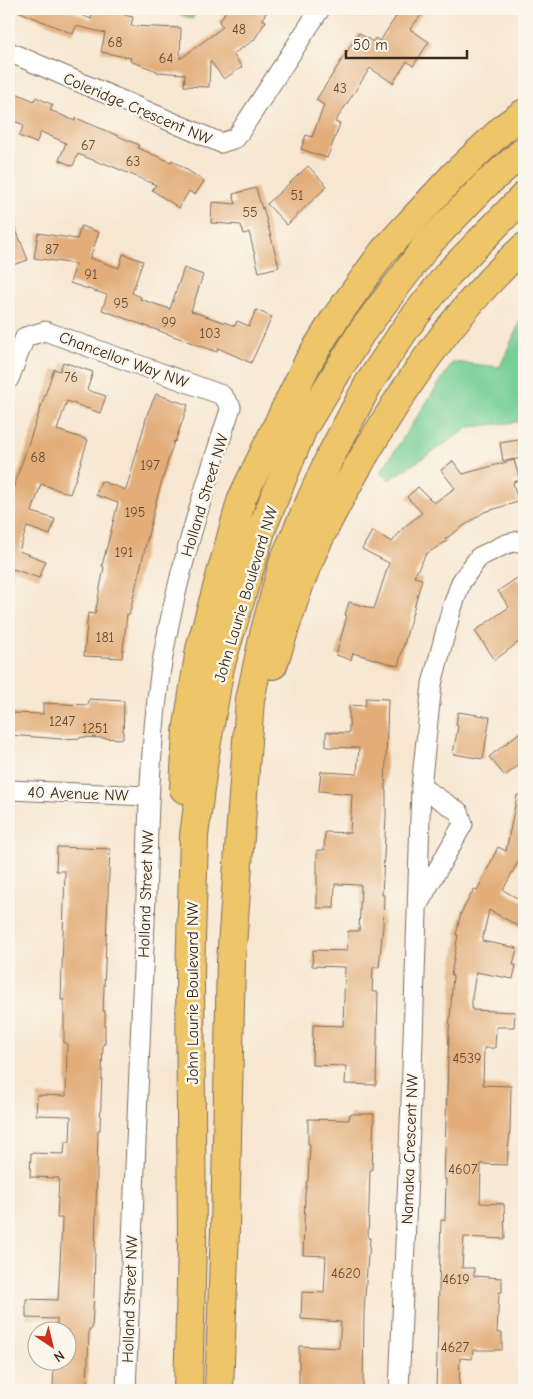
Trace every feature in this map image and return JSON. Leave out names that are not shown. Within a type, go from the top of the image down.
[{"type":"main road","points":[[194,836],[183,800],[187,732],[200,649],[242,498],[308,362],[334,320],[383,252],[454,175],[506,126],[524,113]]},
{"type":"main road","name":"John Laurie Boulevard NW","points":[[188,1390],[192,1247],[190,976],[194,836],[204,759],[220,667],[262,528],[303,428],[361,333],[427,245],[484,186],[524,151]]},
{"type":"main road","name":"John Laurie Boulevard NW","points":[[219,1390],[225,1230],[231,960],[250,700],[264,634],[284,560],[330,459],[370,383],[408,325],[448,274],[524,196]]},
{"type":"main road","points":[[250,700],[270,672],[306,568],[342,495],[384,421],[440,340],[470,302],[524,247]]},
{"type":"street","name":"Coleridge Crescent NW","points":[[9,52],[221,143],[236,138],[320,9]]},
{"type":"street","name":"Chancellor Way NW","points":[[9,379],[25,337],[45,331],[222,395],[231,407]]},
{"type":"street","name":"Holland Street NW","points":[[126,1390],[147,871],[148,796],[160,675],[180,576],[202,496],[231,407]]},
{"type":"street","name":"Namaka Crescent NW","points":[[399,1390],[421,787],[432,684],[461,582],[479,557],[506,544],[524,540]]},
{"type":"street","name":"Namaka Crescent NW","points":[[416,907],[463,824],[459,812],[421,787]]},
{"type":"street","name":"40 Avenue NW","points":[[9,790],[148,796]]},
{"type":"green space","points":[[167,9],[199,9],[192,19]]},
{"type":"green space","points":[[524,312],[524,421],[470,427],[389,480],[380,473],[453,362],[500,367]]},
{"type":"building","points":[[13,9],[67,9],[91,19],[94,9],[110,12],[111,9],[125,9],[124,15],[133,17],[131,26],[181,28],[180,59],[223,27],[219,22],[227,9],[269,9],[262,19],[266,21],[254,40],[233,54],[242,67],[224,79],[210,61],[209,87],[184,86],[185,74],[157,72],[130,61],[131,58],[101,52],[105,33],[76,26],[73,34]]},
{"type":"building","points":[[401,9],[426,9],[410,29],[429,42],[413,66],[407,61],[393,83],[370,68],[335,122],[340,124],[327,158],[301,149],[306,135],[312,137],[324,105],[316,100],[359,33],[373,42],[375,38],[380,41]]},
{"type":"building","points":[[9,90],[34,101],[36,97],[53,105],[50,110],[75,121],[76,118],[139,145],[138,148],[171,162],[172,160],[204,181],[195,195],[189,191],[179,208],[152,190],[156,185],[104,163],[78,154],[73,166],[59,160],[66,143],[41,132],[36,143],[19,136],[24,125],[9,119]]},
{"type":"building","points":[[308,166],[327,186],[287,225],[267,204]]},
{"type":"building","points":[[256,188],[279,267],[259,272],[249,232],[244,234],[241,225],[211,223],[212,202],[236,204],[233,194]]},
{"type":"building","points":[[9,212],[28,260],[9,266]]},
{"type":"building","points":[[81,226],[99,232],[90,258],[119,268],[123,254],[143,261],[132,293],[141,297],[140,299],[170,309],[184,268],[203,275],[191,311],[235,326],[237,321],[249,326],[256,310],[272,317],[251,363],[218,348],[217,352],[102,310],[107,295],[70,283],[76,264],[34,258],[38,233],[77,239]]},
{"type":"building","points":[[63,362],[93,372],[87,390],[106,396],[100,413],[67,401],[57,430],[88,440],[77,474],[70,494],[41,484],[32,512],[55,519],[50,535],[27,527],[19,551],[46,561],[39,578],[13,569],[11,574],[9,573],[9,500],[54,369],[60,371]]},
{"type":"building","points":[[156,394],[188,405],[174,441],[157,498],[129,615],[127,614],[122,658],[84,656],[88,613],[95,614],[104,567],[102,566],[118,503],[96,495],[101,481],[126,490],[148,412]]},
{"type":"building","points":[[524,439],[524,458],[503,461],[500,443]]},
{"type":"building","points":[[514,460],[520,480],[513,482],[518,502],[484,512],[445,539],[447,541],[426,554],[414,577],[422,579],[398,666],[353,653],[351,660],[336,655],[349,602],[374,609],[389,563],[362,549],[372,531],[392,542],[404,527],[422,513],[407,497],[418,487],[434,503],[455,488],[441,470],[453,461],[463,474]]},
{"type":"building","points":[[517,578],[524,588],[524,638],[495,660],[475,631],[509,607],[498,591]]},
{"type":"building","points":[[366,698],[388,699],[386,817],[382,895],[384,895],[383,926],[379,967],[373,967],[372,992],[378,992],[376,1085],[345,1084],[346,1066],[312,1065],[313,1025],[343,1026],[345,967],[312,966],[313,950],[347,951],[348,931],[359,931],[361,885],[335,884],[334,908],[317,908],[317,850],[324,850],[325,832],[350,833],[352,794],[319,791],[321,771],[325,773],[357,774],[359,748],[326,747],[326,732],[349,733],[349,705],[365,706]]},
{"type":"building","points":[[89,699],[124,701],[123,739],[81,737],[61,739],[9,735],[9,713],[43,714],[43,703],[88,705]]},
{"type":"building","points":[[458,712],[490,717],[483,759],[453,754],[458,726],[456,725]]},
{"type":"building","points":[[524,729],[524,761],[505,776],[489,757]]},
{"type":"building","points":[[517,795],[524,795],[524,851],[503,890],[524,902],[524,929],[489,910],[482,941],[517,948],[513,965],[516,965],[513,979],[476,972],[472,997],[472,1010],[515,1012],[514,1027],[496,1027],[495,1048],[484,1048],[483,1085],[511,1086],[507,1165],[481,1164],[480,1203],[504,1204],[505,1239],[464,1237],[462,1268],[474,1268],[474,1276],[502,1278],[502,1292],[499,1292],[497,1333],[502,1333],[502,1350],[473,1350],[472,1359],[460,1358],[459,1390],[436,1390],[441,1220],[445,1220],[446,1179],[444,1179],[449,1031],[453,976],[451,975],[458,935],[456,935],[461,913],[474,889],[477,891],[498,847],[506,851]]},
{"type":"building","points":[[57,847],[110,849],[103,1011],[105,1011],[105,1044],[103,1044],[100,1130],[98,1130],[94,1292],[92,1329],[89,1329],[87,1390],[53,1390],[54,1372],[78,1372],[78,1322],[57,1322],[57,1319],[26,1318],[26,1299],[58,1300],[62,1218],[57,1218],[59,1178],[30,1177],[31,1153],[64,1154],[65,1142],[70,1142],[71,1116],[36,1115],[37,1095],[66,1096],[67,1043],[64,1043],[64,1000],[61,1000],[65,871],[56,871]]},
{"type":"building","points":[[350,1114],[374,1114],[372,1170],[370,1170],[368,1238],[370,1238],[364,1311],[363,1390],[299,1390],[299,1346],[339,1348],[341,1322],[301,1319],[302,1292],[324,1293],[326,1256],[303,1255],[305,1195],[308,1181],[310,1144],[308,1144],[308,1119],[349,1120]]}]
